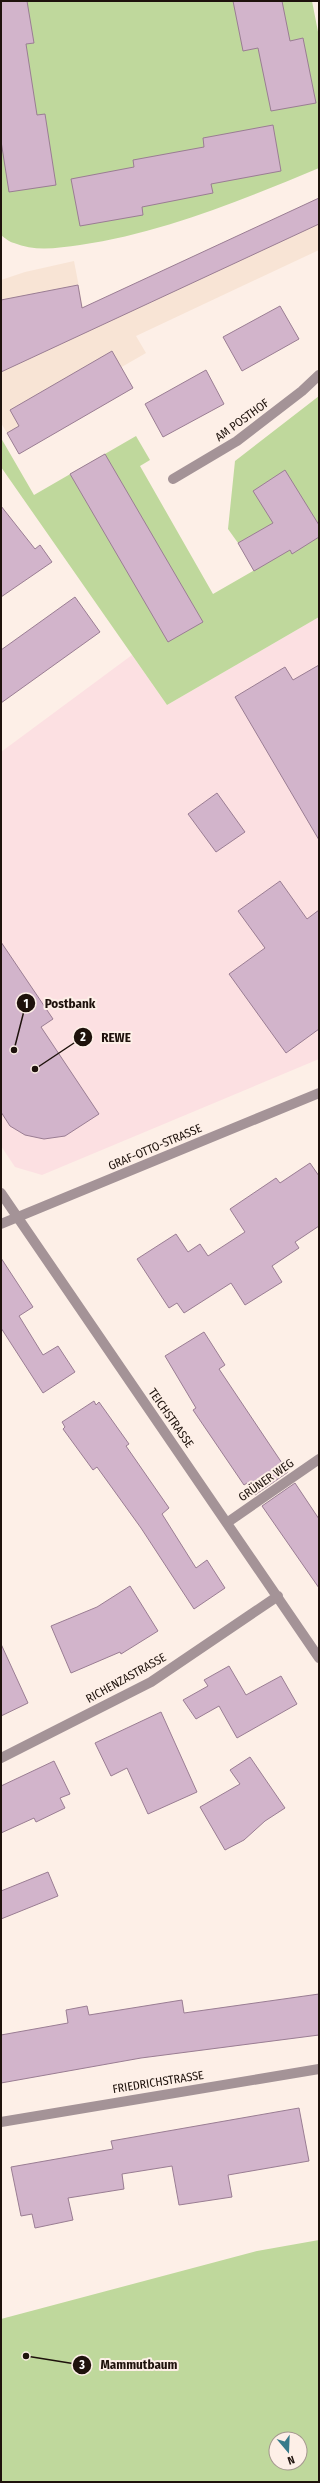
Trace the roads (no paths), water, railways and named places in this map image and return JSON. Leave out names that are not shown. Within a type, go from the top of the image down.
[{"type":"street","name":"AM POSTHOF","points":[[173,479],[238,441],[298,394],[319,375]]},
{"type":"street","name":"GRAF-OTTO-STRASSE","points":[[1,1224],[319,1093]]},
{"type":"street","name":"TEICHSTRASSE","points":[[1,1193],[228,1522],[319,1658]]},
{"type":"street","name":"GRÜNER WEG","points":[[228,1522],[319,1459]]},
{"type":"street","name":"RICHENZASTRASSE","points":[[1,1758],[151,1682],[278,1596]]},
{"type":"street","name":"FRIEDRICHSTRASSE","points":[[1,2122],[319,2069]]},
{"type":"place","name":"Postbank","points":[[14,1050]]},
{"type":"place","name":"REWE","points":[[35,1069]]},
{"type":"place","name":"Mammutbaum","points":[[26,2356]]}]
